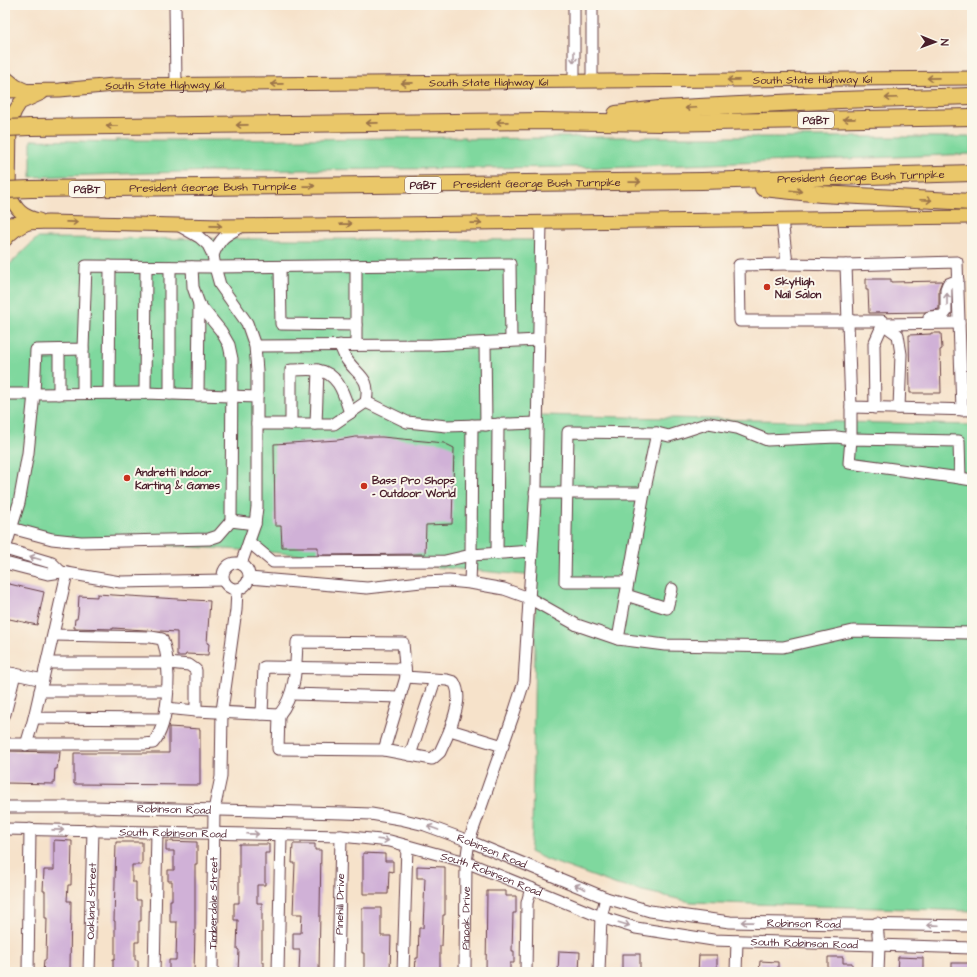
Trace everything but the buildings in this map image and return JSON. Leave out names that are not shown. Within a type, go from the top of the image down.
[{"type":"highway","points":[[541,121],[659,109],[840,100],[972,96]]},
{"type":"highway","name":"PGBT","points":[[5,128],[541,121],[659,123],[972,117]]},
{"type":"highway","name":"President George Bush Turnpike","points":[[5,190],[702,181],[972,173]]},
{"type":"highway","points":[[702,181],[821,194],[972,202]]},
{"type":"main road","points":[[5,77],[16,86],[29,91]]},
{"type":"main road","name":"South State Highway 161","points":[[5,91],[176,85],[972,78]]},
{"type":"main road","points":[[48,90],[30,97],[20,103],[14,111],[10,123],[10,194],[14,204],[29,218],[48,222]]},
{"type":"main road","points":[[5,224],[48,222],[243,226],[972,217]]},
{"type":"main road","points":[[5,240],[8,235],[30,222]]},
{"type":"street","points":[[175,5],[176,85]]},
{"type":"street","points":[[574,5],[574,81]]},
{"type":"street","points":[[592,5],[592,81]]},
{"type":"street","points":[[574,39],[592,39]]},
{"type":"street","points":[[782,219],[787,264]]},
{"type":"street","name":"Pinoak Drive","points":[[464,972],[466,862],[469,841],[524,682],[536,493],[541,222]]},
{"type":"street","points":[[178,225],[199,236],[208,245],[213,254],[220,285],[247,323],[254,346],[257,371],[257,506],[254,524],[241,564]]},
{"type":"street","points":[[213,254],[218,243],[224,236],[243,226]]},
{"type":"street","points":[[850,407],[967,410],[959,323],[957,262],[846,265],[739,265],[740,321],[848,320],[959,323]]},
{"type":"street","points":[[83,394],[86,266],[280,267],[510,264],[511,341]]},
{"type":"street","points":[[846,265],[851,439],[849,463],[972,480]]},
{"type":"street","points":[[109,393],[110,266]]},
{"type":"street","points":[[356,266],[356,345]]},
{"type":"street","points":[[145,393],[146,267]]},
{"type":"street","points":[[170,267],[170,394]]},
{"type":"street","points":[[12,528],[52,540],[81,542],[171,541],[209,539],[218,536],[231,521],[232,359],[229,345],[221,332],[199,304],[193,287],[192,267]]},
{"type":"street","points":[[280,267],[281,324],[356,325]]},
{"type":"street","points":[[875,408],[874,344],[884,318],[942,316],[946,312],[946,289],[948,284],[958,280]]},
{"type":"street","points":[[198,395],[199,304]]},
{"type":"street","points":[[883,322],[898,335],[900,354],[899,408]]},
{"type":"street","points":[[254,346],[432,345],[538,340]]},
{"type":"street","points":[[485,343],[486,425]]},
{"type":"street","points":[[257,424],[334,424],[366,402],[367,387],[362,376],[347,360],[340,345]]},
{"type":"street","points":[[64,572],[52,563],[5,549],[19,503],[28,453],[34,394],[36,350],[83,349]]},
{"type":"street","points":[[59,350],[59,394]]},
{"type":"street","points":[[290,424],[291,370],[318,370],[330,374],[340,385],[350,413]]},
{"type":"street","points":[[316,424],[318,370]]},
{"type":"street","points":[[5,394],[145,393],[257,397]]},
{"type":"street","points":[[366,402],[407,422],[447,426],[537,423]]},
{"type":"street","points":[[628,582],[565,582],[568,432],[657,433],[669,436],[709,423],[737,428],[767,440],[837,437],[851,439],[959,441],[960,478]]},
{"type":"street","points":[[497,554],[498,424]]},
{"type":"street","points":[[470,583],[472,425]]},
{"type":"street","points":[[618,639],[644,493],[657,433]]},
{"type":"street","points":[[536,493],[644,493]]},
{"type":"street","points":[[231,521],[254,524]]},
{"type":"street","points":[[249,542],[273,562],[444,561],[471,556],[532,551]]},
{"type":"street","points":[[5,563],[48,574],[64,572],[120,582],[223,580]]},
{"type":"street","points":[[232,563],[241,564],[247,569],[249,578],[245,586],[237,590],[228,587],[223,580],[223,572],[225,568],[232,563]]},
{"type":"street","points":[[26,745],[54,635],[64,572]]},
{"type":"street","points":[[249,578],[367,588],[428,582],[449,581],[470,583],[504,589],[529,598],[577,625],[618,639],[665,645],[782,647],[854,631],[972,633]]},
{"type":"street","points":[[626,595],[668,608],[672,589]]},
{"type":"street","name":"Timberdale Street","points":[[212,972],[214,810],[221,777],[222,711],[236,610],[237,590]]},
{"type":"street","points":[[5,744],[144,744],[153,743],[156,739],[164,719],[166,708],[168,663],[162,640],[157,638],[54,635]]},
{"type":"street","points":[[262,714],[264,667],[296,667],[405,673],[435,680],[454,682],[458,689],[459,696],[450,730],[440,752],[432,759],[384,750],[278,749],[279,714],[286,706],[291,694],[296,667],[297,642],[403,643],[405,673],[400,697],[384,750]]},
{"type":"street","points":[[47,663],[168,663],[189,665],[196,670],[196,711]]},
{"type":"street","points":[[5,714],[10,673],[42,685],[167,691]]},
{"type":"street","points":[[410,755],[435,680]]},
{"type":"street","points":[[291,694],[400,697]]},
{"type":"street","points":[[166,708],[196,711],[279,714]]},
{"type":"street","points":[[34,718],[164,719]]},
{"type":"street","points":[[450,730],[503,746]]},
{"type":"street","name":"Robinson Road","points":[[5,807],[92,807],[371,814],[425,825],[469,841],[606,898],[650,911],[730,922],[972,926]]},
{"type":"street","name":"South Robinson Road","points":[[5,829],[281,834],[341,836],[390,841],[466,862],[601,917],[636,928],[713,940],[972,948]]},
{"type":"street","points":[[28,972],[30,829]]},
{"type":"street","name":"Oakland Street","points":[[89,972],[93,830]]},
{"type":"street","points":[[154,972],[157,832]]},
{"type":"street","points":[[278,972],[281,834]]},
{"type":"street","name":"Pinehill Drive","points":[[338,972],[341,836]]},
{"type":"street","points":[[403,972],[407,846]]},
{"type":"street","points":[[526,972],[527,903],[531,888]]},
{"type":"street","points":[[599,972],[601,917],[606,898]]},
{"type":"street","points":[[877,924],[879,946],[878,972]]},
{"type":"street","points":[[736,972],[737,941]]},
{"type":"green space","points":[[465,137],[465,139],[552,137],[972,137],[972,154],[605,168],[574,167],[214,171],[31,177],[31,140],[116,142],[116,140]]},
{"type":"green space","points":[[37,238],[542,240],[539,415],[972,425],[972,911],[691,902],[617,885],[545,859],[530,852],[532,833],[536,576],[257,551],[80,540],[5,527],[5,443],[8,434],[7,267]]},
{"type":"place","name":"SkyHigh Nail Salon","points":[[767,287]]},
{"type":"place","name":"Andretti Indoor Karting & Games","points":[[127,478]]},
{"type":"place","name":"Bass Pro Shops - Outdoor World","points":[[364,486]]}]
